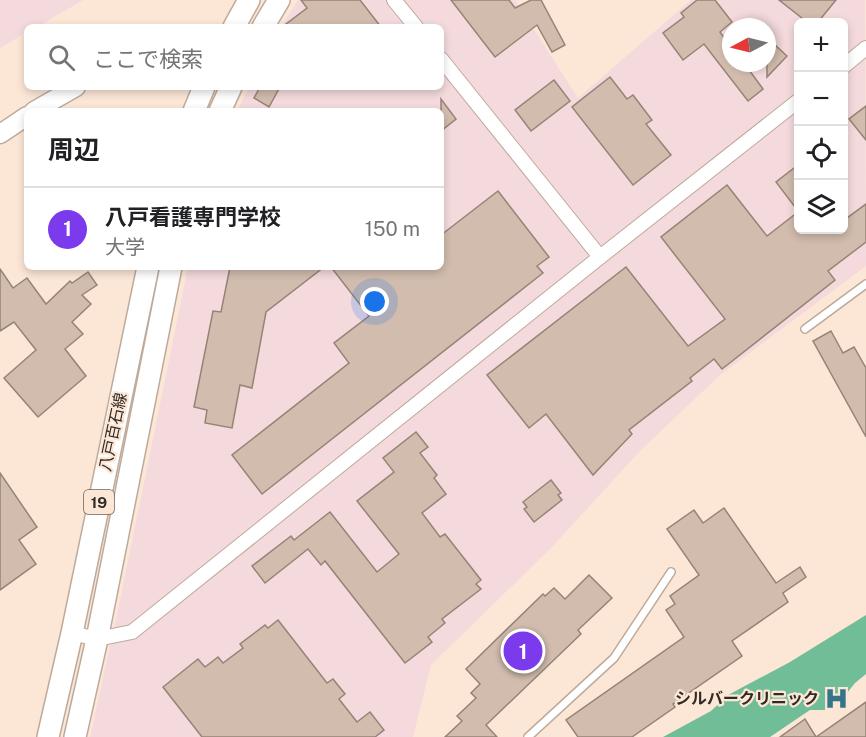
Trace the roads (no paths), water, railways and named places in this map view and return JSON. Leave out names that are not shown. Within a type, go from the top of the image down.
[{"type":"main road","points":[[236,24],[249,0]]},
{"type":"main road","points":[[265,24],[279,0]]},
{"type":"main road","points":[[195,108],[203,90]]},
{"type":"main road","points":[[221,108],[230,90]]},
{"type":"main road","name":"八戸百石線","points":[[48,737],[72,633],[147,270]]},
{"type":"main road","name":"八戸百石線","points":[[75,737],[97,639],[170,270]]},
{"type":"street","points":[[394,0],[414,24]]},
{"type":"street","points":[[848,62],[866,48]]},
{"type":"street","points":[[444,63],[600,257]]},
{"type":"street","points":[[39,108],[71,90]]},
{"type":"street","points":[[72,633],[97,639],[132,632],[794,104]]},
{"type":"street","points":[[0,134],[24,118]]},
{"type":"lane","points":[[805,330],[866,284]]},
{"type":"lane","points":[[528,737],[614,658],[671,572]]},
{"type":"place","name":"八戸看護専門学校","points":[[523,651]]},
{"type":"place","name":"シルバークリニック","points":[[837,698]]}]
